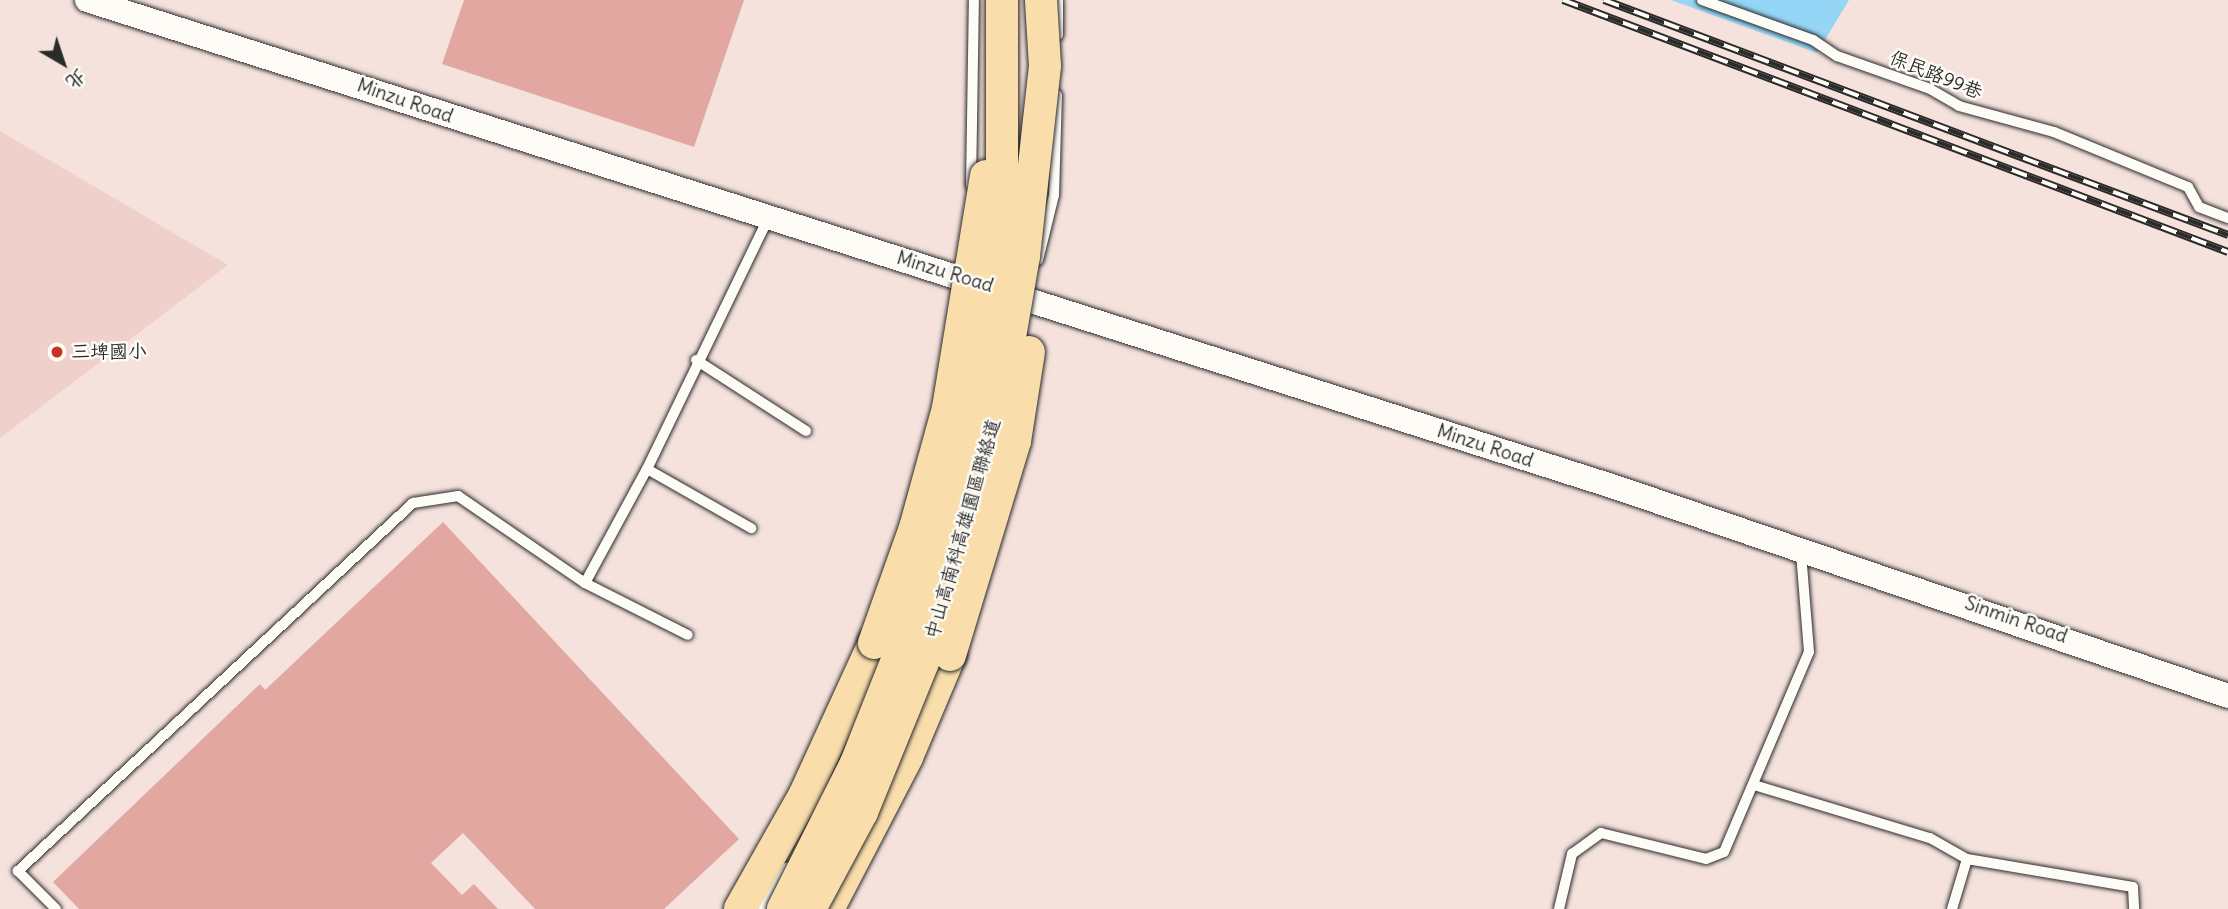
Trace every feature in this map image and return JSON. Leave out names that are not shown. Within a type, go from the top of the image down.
[{"type":"highway","name":"中山高南科高雄園區聯絡道","points":[[783,909],[856,763],[903,645],[968,432],[1002,241],[1002,0]]},
{"type":"highway","name":"中山高南科高雄園區聯絡道","points":[[812,909],[862,813],[926,655],[992,441],[1024,256],[1045,66],[1041,0]]},
{"type":"highway","points":[[740,909],[805,794],[878,651],[948,408],[1004,61]]},
{"type":"highway","points":[[828,909],[907,757],[950,655],[986,549],[1021,402],[1046,246],[1045,66]]},
{"type":"street","name":"Minzu Road","points":[[87,0],[768,219],[1028,298],[1801,552]]},
{"type":"street","name":"Sinmin Road","points":[[1801,552],[2033,626],[2228,696]]},
{"type":"lane","points":[[878,651],[959,414],[981,283],[971,180],[974,0]]},
{"type":"lane","points":[[812,909],[943,635],[991,476],[1028,298],[1054,195],[1058,0]]},
{"type":"lane","name":"保民路99巷","points":[[1702,0],[1813,40],[1838,56],[1930,89],[1959,106],[2054,132],[2176,182],[2188,187],[2199,206],[2228,218]]},
{"type":"lane","points":[[584,583],[647,469],[696,360],[768,219]]},
{"type":"lane","points":[[696,360],[806,431]]},
{"type":"lane","points":[[647,469],[751,528]]},
{"type":"lane","points":[[56,909],[18,871],[413,503],[458,496],[584,583],[688,635]]},
{"type":"lane","points":[[1559,909],[1565,870],[1585,840],[1616,833],[1715,859],[1729,843],[1809,652],[1801,552]]},
{"type":"lane","points":[[804,836],[844,755]]},
{"type":"lane","points":[[1754,785],[1930,838],[1967,859],[2133,887],[2134,909]]},
{"type":"lane","points":[[763,909],[792,858]]},
{"type":"lane","points":[[1952,909],[1967,859]]},
{"type":"shaded area","name":"三埤國小","points":[[0,131],[228,265],[0,438]]},
{"type":"water","points":[[1671,0],[1849,0],[1817,53]]},
{"type":"building","points":[[464,0],[744,0],[694,147],[442,64]]},
{"type":"building","points":[[443,522],[739,839],[664,909],[535,909],[463,833],[431,863],[462,895],[474,884],[498,909],[79,909],[53,882],[260,684],[265,690]]},
{"type":"railway","points":[[1563,0],[2228,252]]},
{"type":"railway","points":[[1604,0],[2228,235]]},
{"type":"place","name":"三埤國小","points":[[57,352]]}]
